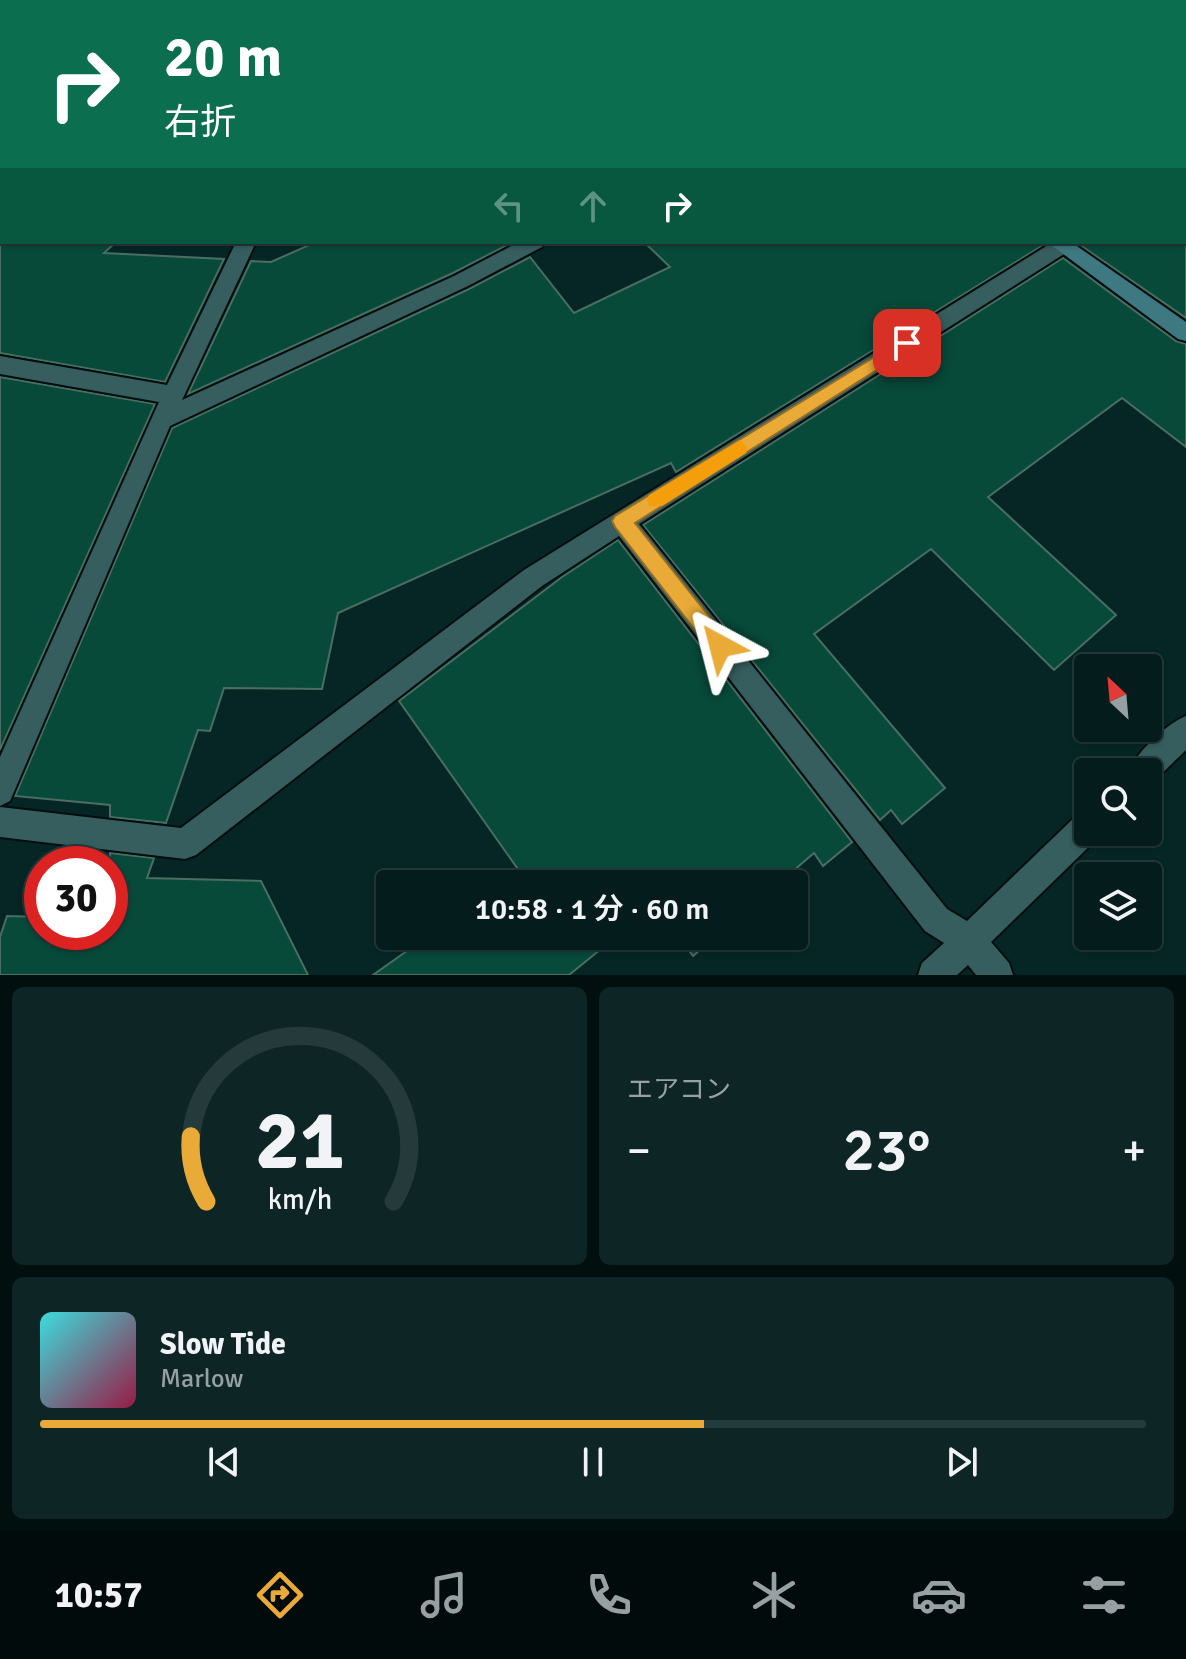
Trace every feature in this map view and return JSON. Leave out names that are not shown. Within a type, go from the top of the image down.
[{"type":"street","points":[[0,791],[172,395],[245,244]]},
{"type":"street","points":[[161,420],[461,281],[531,244]]},
{"type":"street","points":[[0,822],[185,844],[533,578],[1061,244]]},
{"type":"street","points":[[1064,244],[1186,333]]},
{"type":"street","points":[[0,365],[172,395]]},
{"type":"street","points":[[622,521],[936,920],[969,941],[997,975]]},
{"type":"street","points":[[1157,758],[1186,730]]},
{"type":"street","points":[[934,975],[1074,840]]},
{"type":"building","points":[[0,244],[114,244],[104,253],[224,259],[165,382],[0,353]]},
{"type":"building","points":[[312,244],[509,244],[453,273],[188,394],[251,261],[271,262]]},
{"type":"building","points":[[646,244],[1045,244],[676,472],[671,463],[338,613],[322,689],[224,688],[210,731],[198,730],[166,823],[110,817],[110,805],[15,796],[172,428],[469,289],[530,257],[574,313],[670,267]]},
{"type":"building","points":[[1186,244],[1186,318],[1080,245]]},
{"type":"building","points":[[1063,258],[1176,341],[1186,344],[1186,447],[1122,398],[988,497],[1116,615],[1054,670],[931,549],[814,634],[945,788],[902,824],[891,810],[880,820],[643,525]]},
{"type":"building","points":[[0,377],[155,404],[0,750]]},
{"type":"building","points":[[618,540],[852,842],[823,866],[814,853],[794,870],[519,870],[399,701],[562,577]]},
{"type":"building","points":[[128,855],[154,858],[147,878],[261,881],[308,975],[0,975],[0,937],[7,916],[24,916],[24,950],[128,950]]},
{"type":"building","points":[[408,950],[600,950],[569,975],[373,975]]},
{"type":"slow traffic","points":[[656,500],[740,448]]},
{"type":"route","points":[[720,646],[622,521],[907,343]]}]
